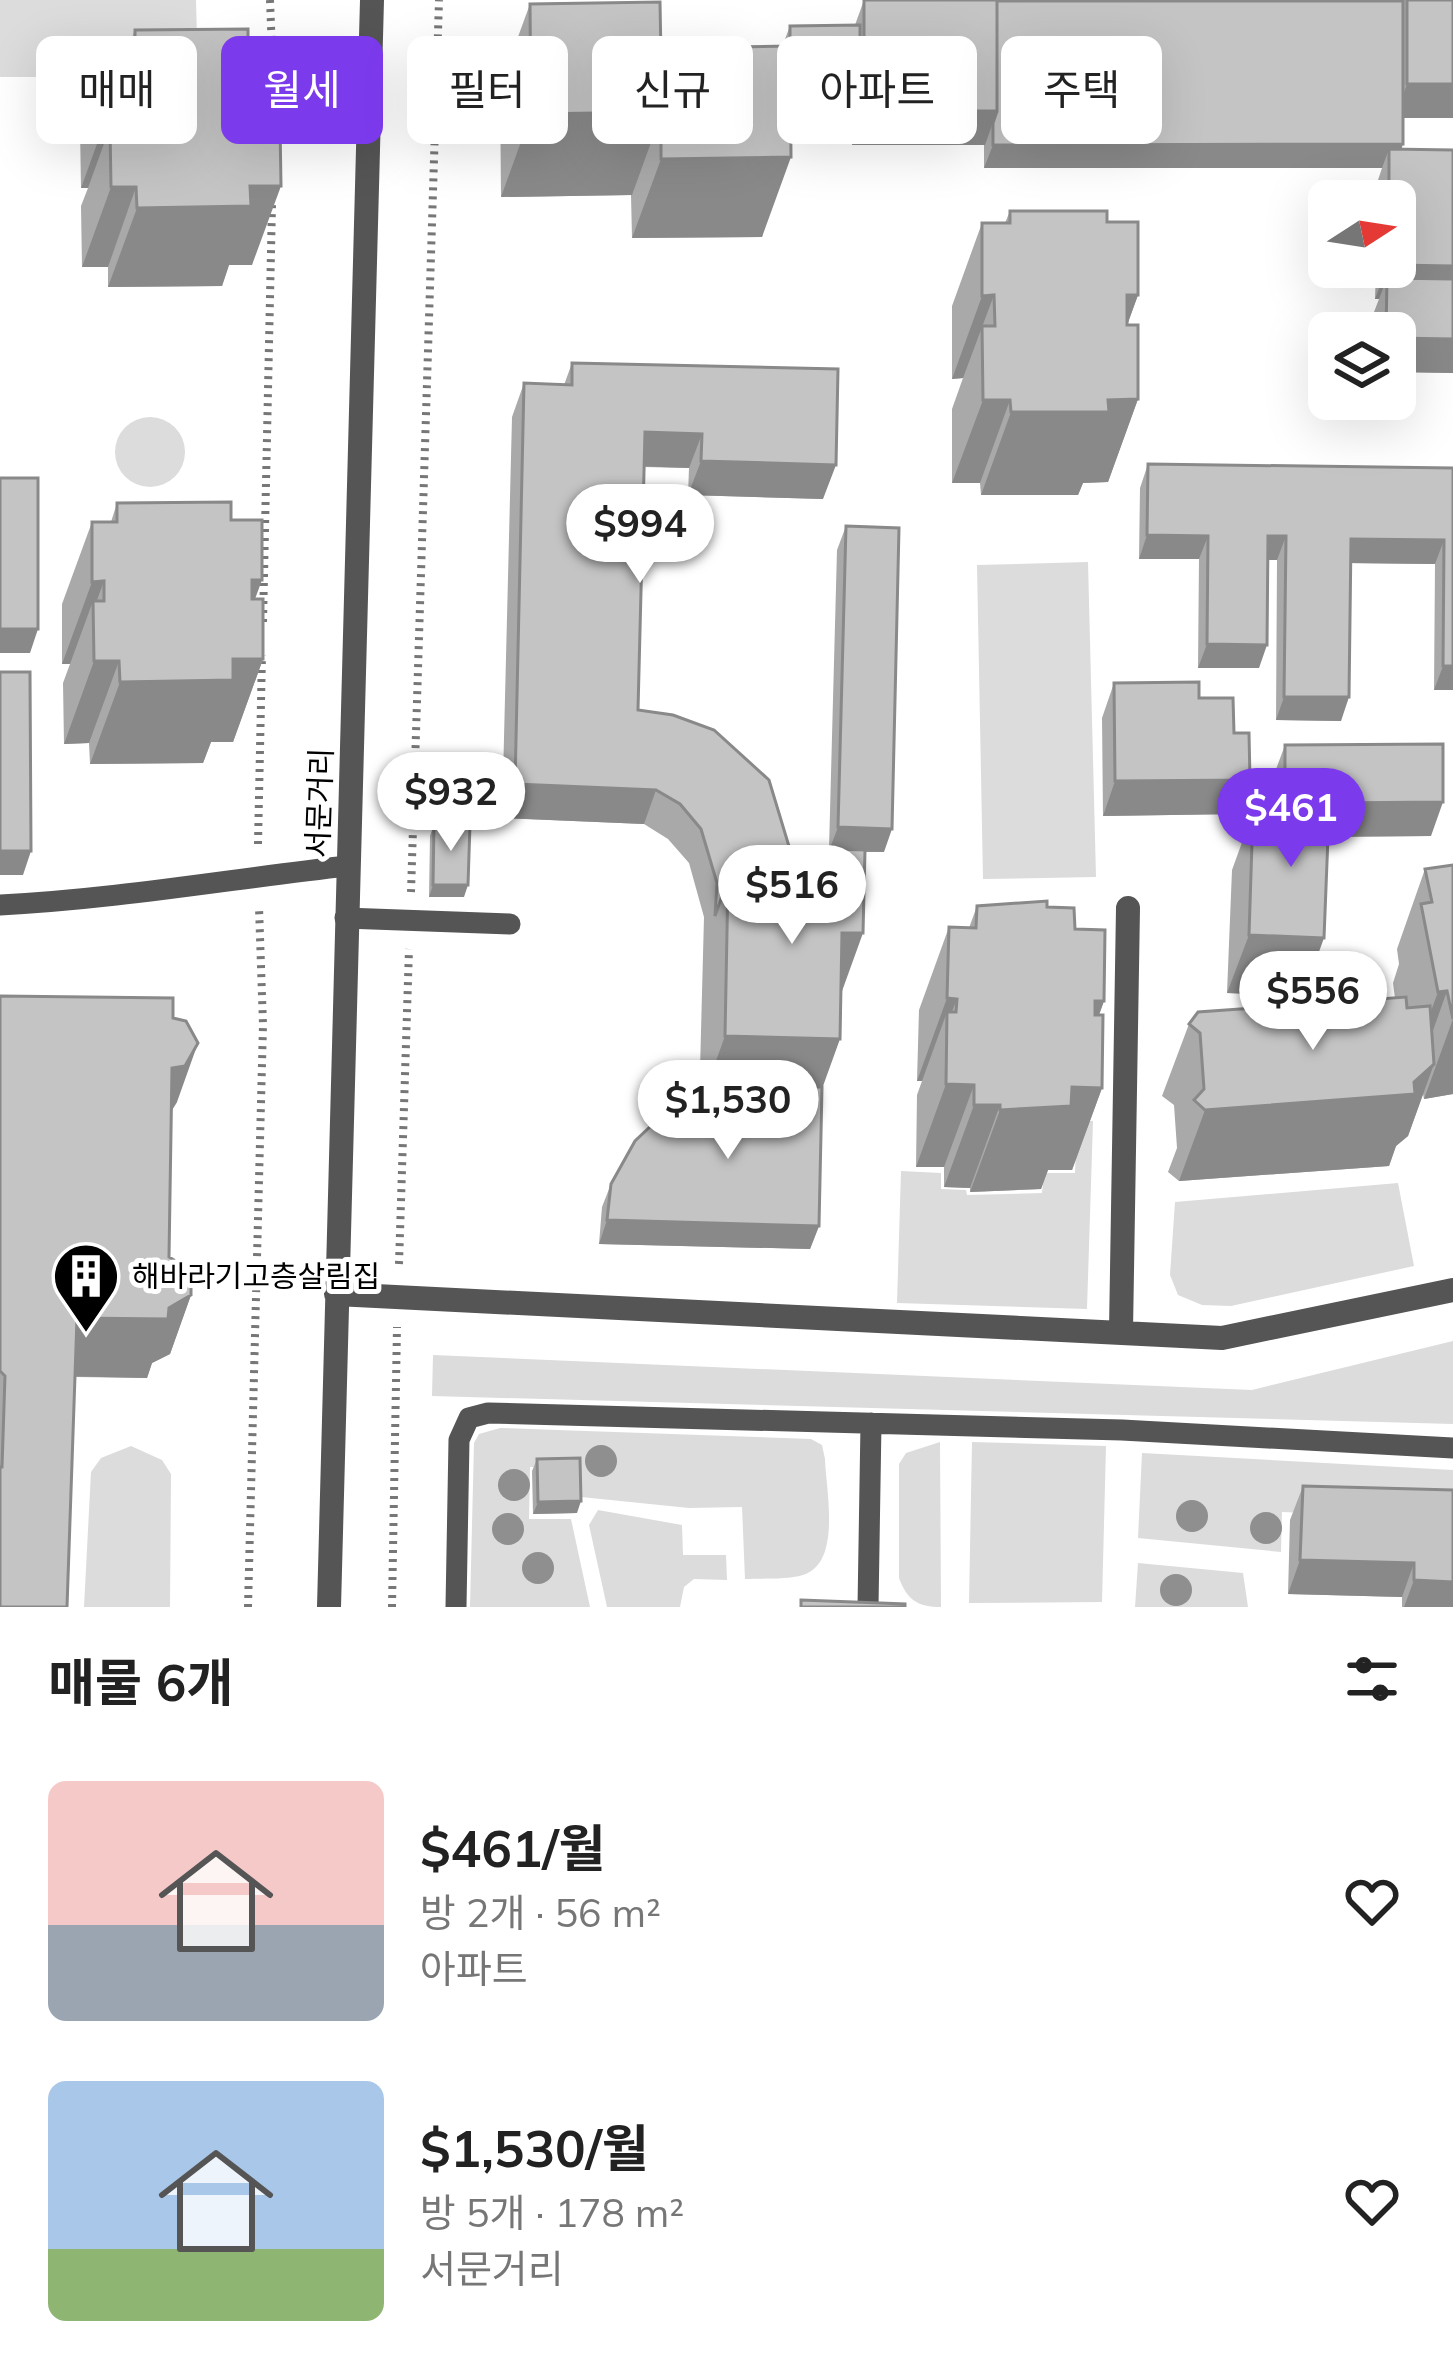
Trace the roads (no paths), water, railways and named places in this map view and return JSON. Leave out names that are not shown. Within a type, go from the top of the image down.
[{"type":"street","name":"서문거리","points":[[329,1607],[372,0]]},
{"type":"street","points":[[1121,1331],[1128,908]]},
{"type":"street","points":[[336,1294],[1222,1338],[1453,1290]]},
{"type":"lane","points":[[0,905],[110,900],[347,866]]},
{"type":"lane","points":[[346,918],[510,924]]},
{"type":"lane","points":[[456,1607],[459,1440],[469,1418],[488,1413],[871,1423],[1453,1448]]},
{"type":"lane","points":[[868,1607],[871,1423]]},
{"type":"place","name":"해바라기고층살림집","points":[[86,1335]]}]
